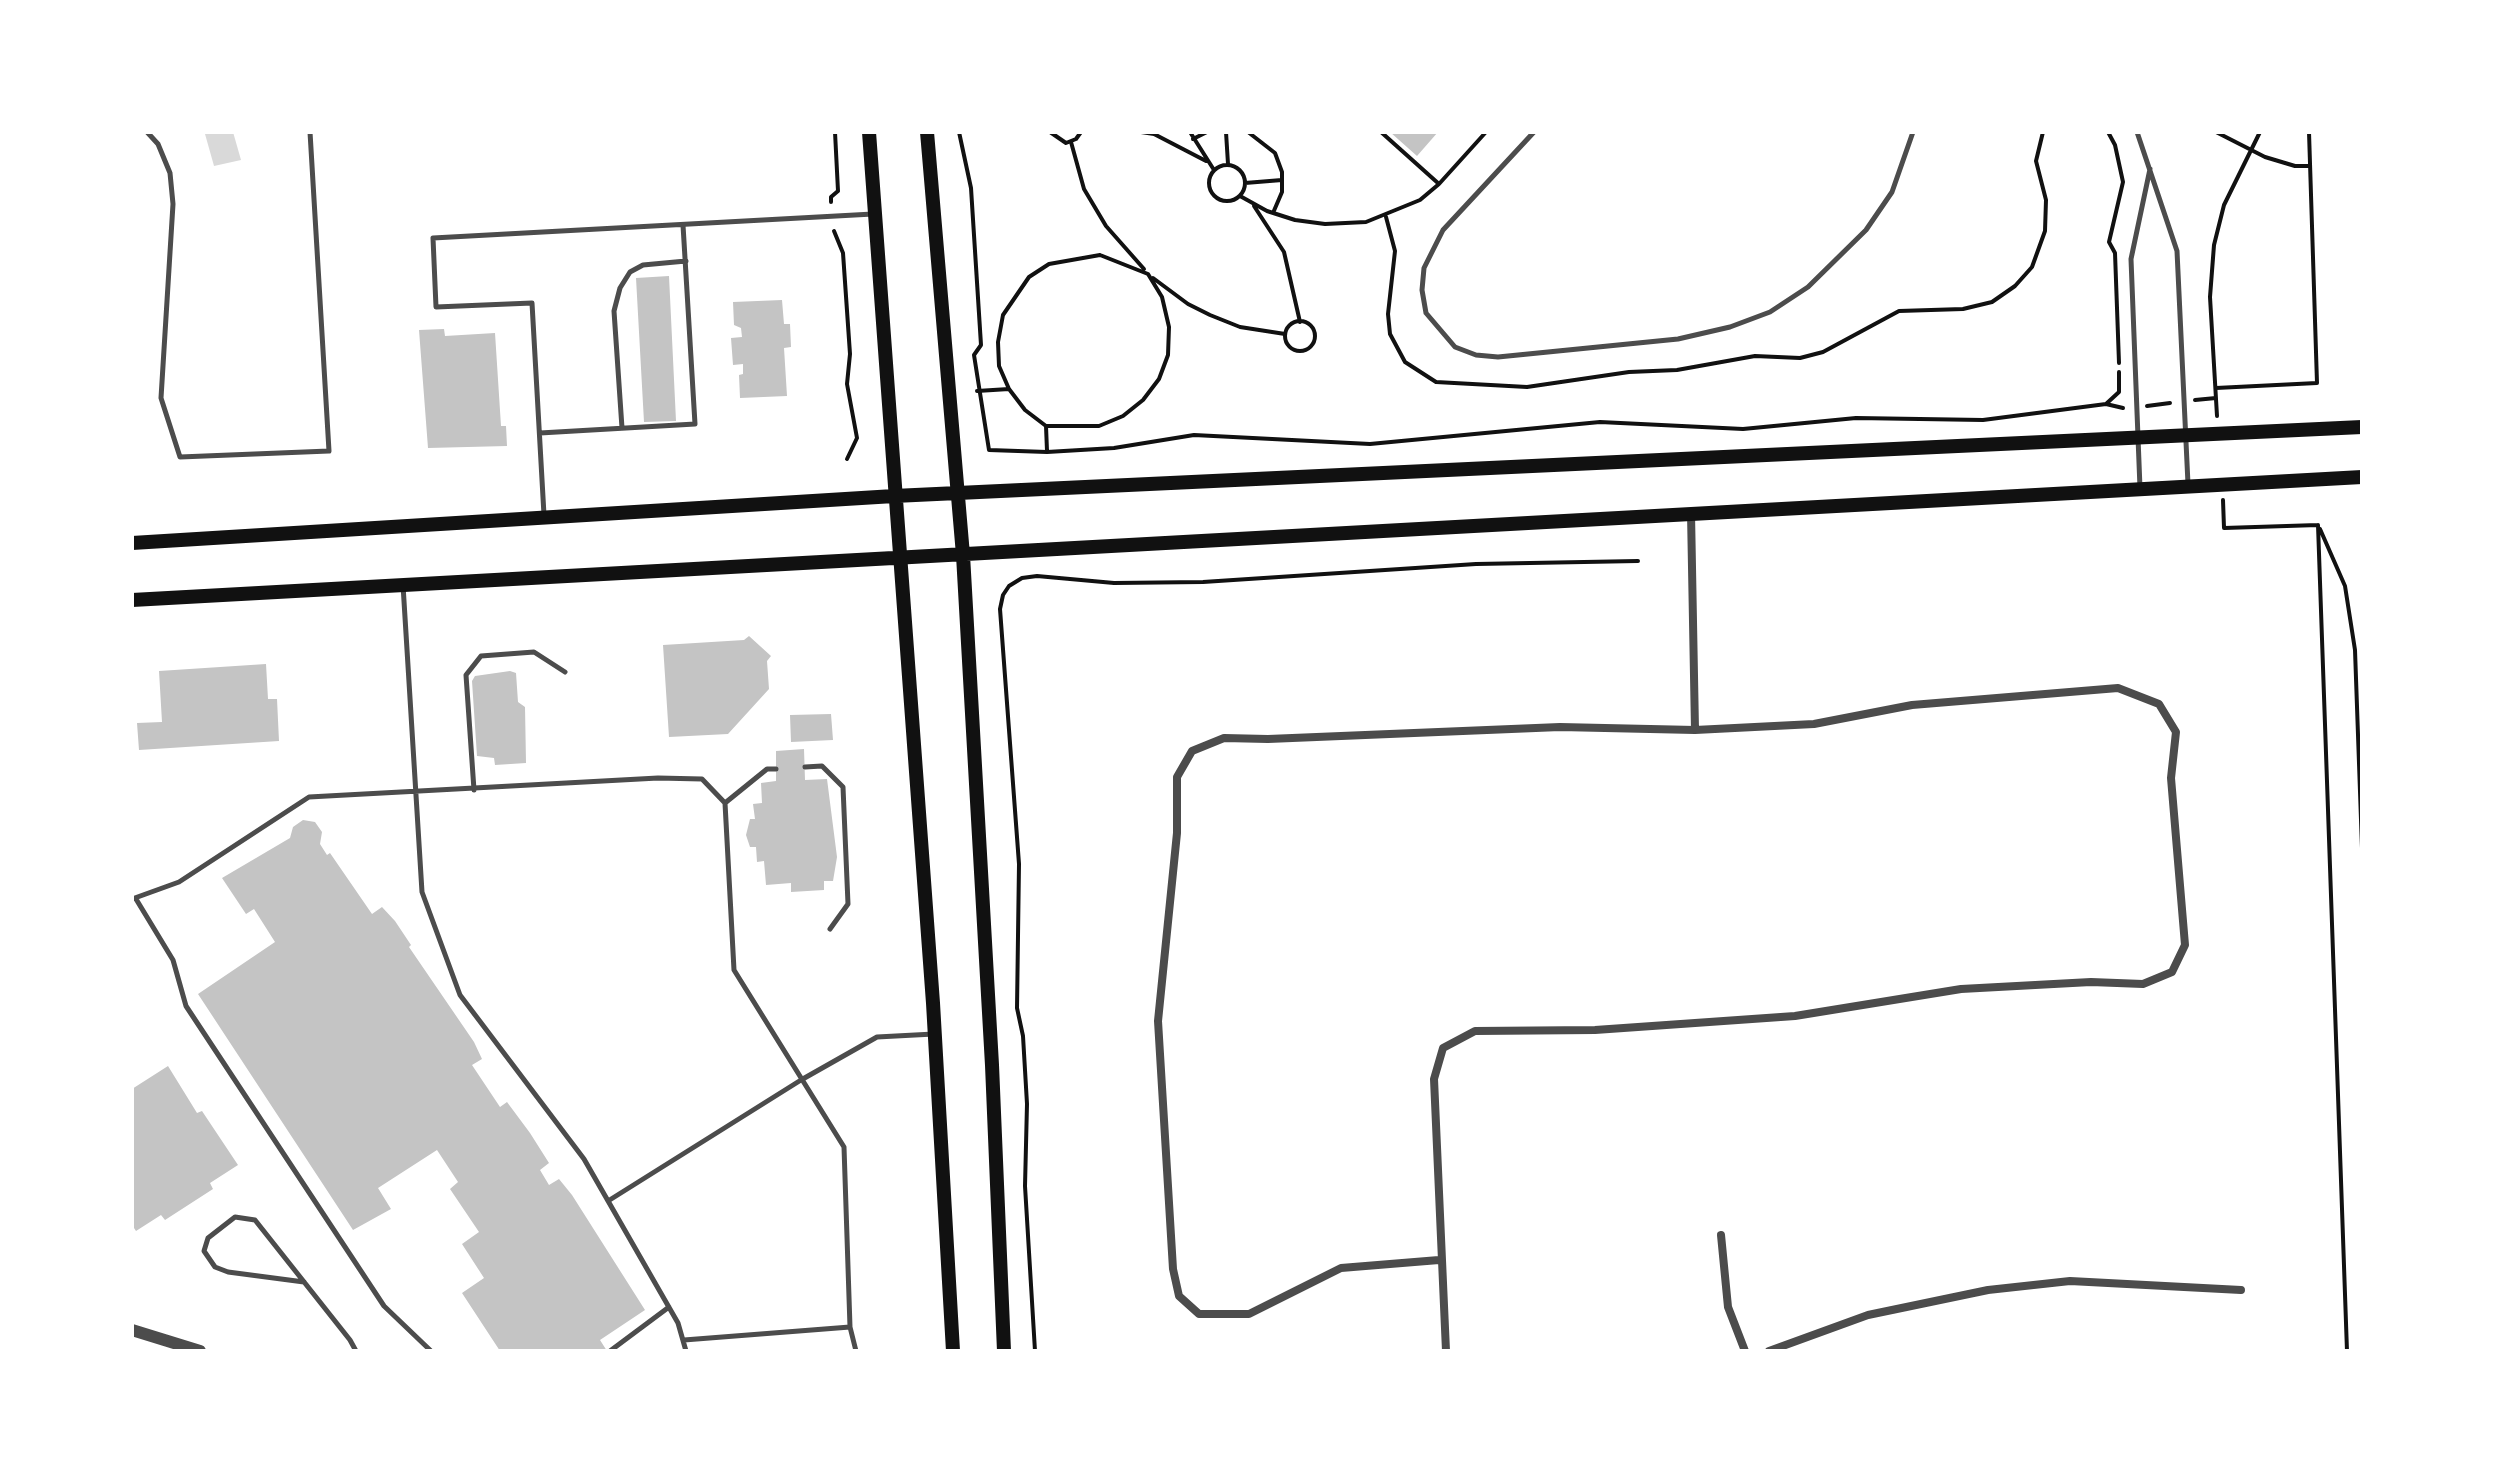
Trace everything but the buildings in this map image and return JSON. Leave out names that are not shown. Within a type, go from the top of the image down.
[{"type":"main road","points":[[869,132],[935,1034],[953,1351]]},
{"type":"main road","points":[[927,132],[963,555],[992,1065],[1004,1351]]},
{"type":"main road","points":[[132,543],[544,520],[894,496],[2362,427]]},
{"type":"main road","points":[[132,600],[2362,477]]},
{"type":"street","points":[[1691,513],[1695,730]]},
{"type":"street","points":[[1439,1260],[1341,1268],[1249,1314],[1199,1314],[1179,1296],[1173,1269],[1158,1021],[1177,833],[1177,777],[1192,751],[1224,738],[1268,739],[1560,727],[1695,730],[1814,724],[1912,705],[2118,688],[2159,704],[2176,732],[2171,778],[2185,945],[2172,972],[2143,984],[2091,982],[1961,989],[1795,1016],[1595,1030],[1475,1031],[1443,1048],[1434,1079],[1439,1260],[1446,1351]]},
{"type":"street","points":[[1721,1235],[1728,1307],[1745,1351]]},
{"type":"street","points":[[1769,1351],[1868,1315],[1936,1298],[1988,1290],[2070,1281],[2241,1290]]},
{"type":"street","points":[[132,1330],[200,1351]]},
{"type":"lane","points":[[147,132],[158,144],[170,173],[173,204],[161,398],[180,457],[329,451],[310,132]]},
{"type":"lane","points":[[1534,132],[1443,230],[1424,268],[1422,290],[1426,313],[1455,347],[1476,355],[1498,357],[1678,339],[1730,327],[1770,312],[1808,287],[1866,230],[1892,192],[1913,132]]},
{"type":"lane","points":[[2137,132],[2177,251],[2188,485]]},
{"type":"lane","points":[[2140,488],[2131,259],[2150,168]]},
{"type":"lane","points":[[544,520],[532,303],[436,307],[433,238],[874,214]]},
{"type":"lane","points":[[540,433],[695,424],[683,225]]},
{"type":"lane","points":[[622,428],[614,311],[620,288],[630,272],[643,265],[686,261]]},
{"type":"lane","points":[[403,584],[413,794],[422,892],[460,995],[584,1159],[669,1307],[686,1351]]},
{"type":"lane","points":[[474,790],[466,675],[481,656],[534,652],[565,672]]},
{"type":"lane","points":[[805,767],[822,766],[843,787],[848,904],[830,929]]},
{"type":"lane","points":[[725,803],[767,769],[776,769]]},
{"type":"lane","points":[[431,1351],[384,1306],[186,1006],[173,960],[134,899],[179,882],[309,797],[413,794],[658,778],[702,779],[725,803],[734,970],[844,1147],[850,1327],[856,1351]]},
{"type":"lane","points":[[608,1201],[801,1080],[877,1037],[935,1034]]},
{"type":"lane","points":[[304,1282],[228,1272],[215,1267],[204,1251],[208,1238],[235,1217],[255,1220],[304,1282],[356,1351]]},
{"type":"lane","points":[[610,1351],[669,1307]]},
{"type":"lane","points":[[684,1340],[850,1327]]},
{"type":"path","points":[[835,132],[838,191],[831,197],[835,239],[843,253],[850,354],[847,384],[857,438],[847,459]]},
{"type":"path","points":[[959,132],[971,188],[981,345],[974,355],[977,391],[989,450],[1047,452],[1114,448],[1194,435],[1370,444],[1571,423],[1656,423],[1743,429],[1856,418],[1983,420],[2106,404],[2119,408],[2138,407],[2216,398]]},
{"type":"path","points":[[1050,132],[1060,142],[1071,142],[1081,132]]},
{"type":"path","points":[[1141,132],[1176,144],[1206,161]]},
{"type":"path","points":[[1190,132],[1214,170]]},
{"type":"path","points":[[1193,139],[1207,132]]},
{"type":"path","points":[[1226,132],[1228,164]]},
{"type":"path","points":[[1248,132],[1275,153],[1282,192],[1273,214]]},
{"type":"path","points":[[1381,132],[1439,184]]},
{"type":"path","points":[[1240,196],[1273,214],[1325,224],[1366,222],[1409,205],[1439,184],[1486,132]]},
{"type":"path","points":[[2216,132],[2250,151],[2295,166],[2310,166]]},
{"type":"path","points":[[2219,435],[2210,297],[2214,245],[2224,205],[2260,132]]},
{"type":"path","points":[[2216,388],[2317,383],[2309,132]]},
{"type":"path","points":[[1071,142],[1084,189],[1125,251],[1148,274],[1188,304],[1210,315],[1240,327],[1285,334]]},
{"type":"path","points":[[1228,164],[1241,170],[1245,183],[1240,196],[1227,201],[1216,197],[1209,181],[1214,170],[1228,164]]},
{"type":"path","points":[[1245,183],[1282,180]]},
{"type":"path","points":[[1253,205],[1284,252],[1300,322]]},
{"type":"path","points":[[1100,255],[1148,274],[1162,297],[1169,327],[1168,355],[1159,379],[1133,408],[1099,426],[1046,426],[1025,410],[1009,389],[999,366],[998,342],[1003,315],[1029,277],[1049,264],[1100,255]]},
{"type":"path","points":[[1300,322],[1308,324],[1314,332],[1309,349],[1295,351],[1287,344],[1285,334],[1290,325],[1300,322]]},
{"type":"path","points":[[2106,404],[2119,392],[2119,371]]},
{"type":"path","points":[[977,391],[1009,389]]},
{"type":"path","points":[[1046,426],[1047,452]]},
{"type":"path","points":[[2222,484],[2224,528],[2318,525]]},
{"type":"path","points":[[2318,525],[2345,586],[2355,650],[2362,848]]},
{"type":"path","points":[[2318,525],[2347,1351]]},
{"type":"path","points":[[1035,1351],[1025,1186],[1026,1091],[1023,1036],[1017,1008],[1019,864],[1000,609],[1009,586],[1022,578],[1037,576],[1074,577],[1101,583],[1203,582],[1476,564],[1638,561]]},
{"type":"shaded area","points":[[233,132],[241,160],[214,166],[205,134]]}]
